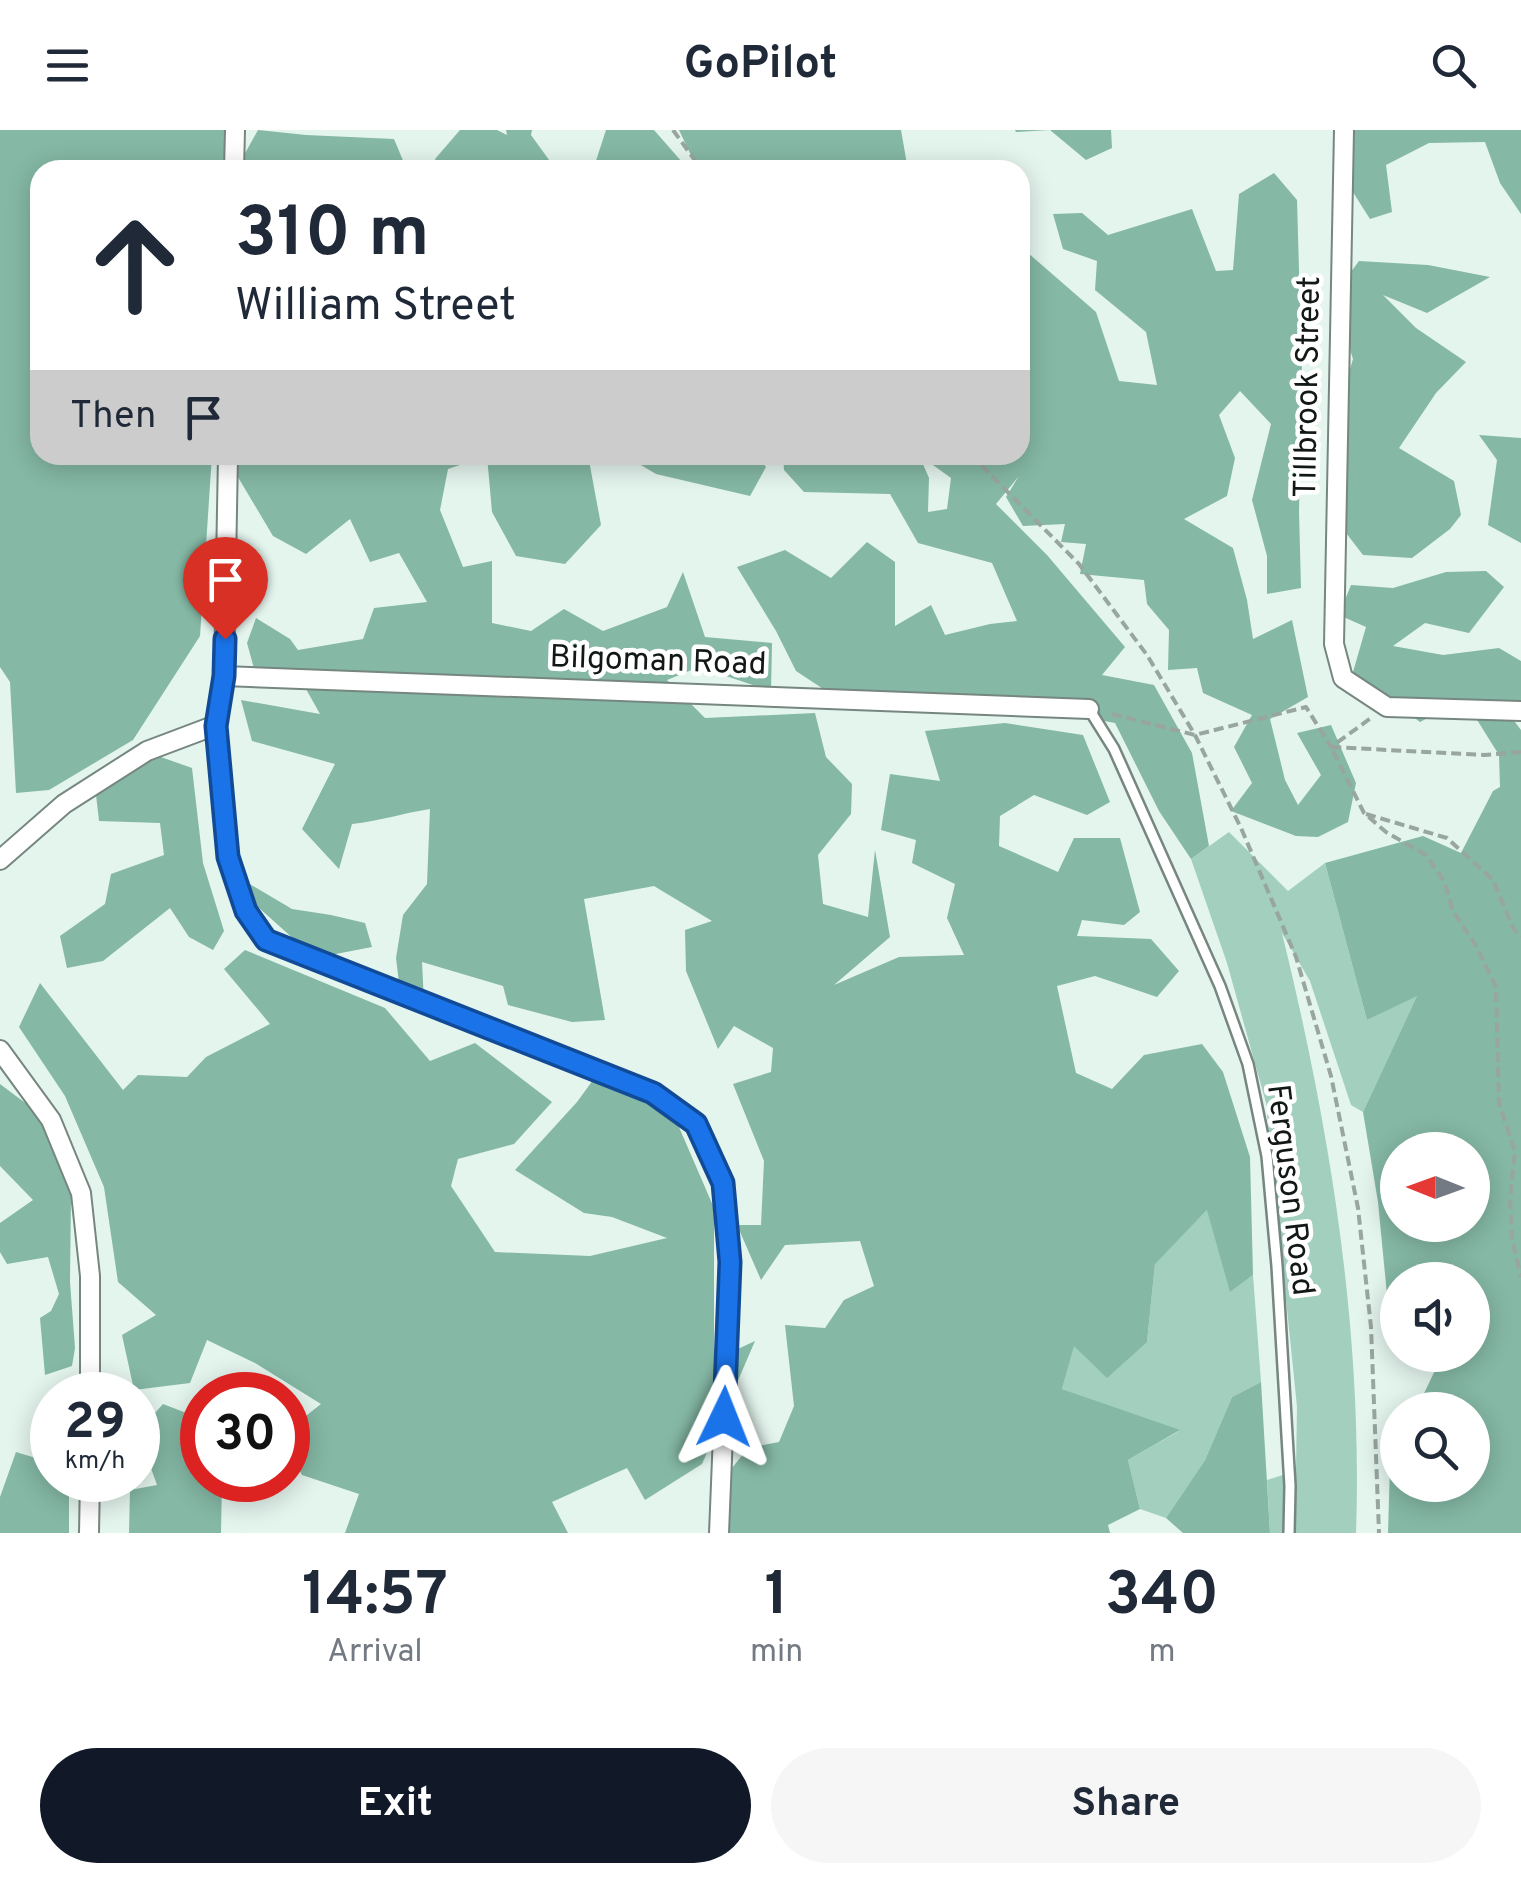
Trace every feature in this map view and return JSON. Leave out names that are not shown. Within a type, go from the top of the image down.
[{"type":"street","points":[[234,160],[235,130]]},
{"type":"street","name":"Tillbrook Street","points":[[1344,130],[1334,644],[1343,678],[1386,707]]},
{"type":"street","points":[[228,465],[224,676],[216,726],[228,857],[246,911],[266,940],[653,1093],[696,1124],[723,1183],[730,1262],[720,1533]]},
{"type":"street","name":"Bilgoman Road","points":[[224,676],[1088,708]]},
{"type":"street","points":[[1386,707],[1521,711]]},
{"type":"street","points":[[0,860],[64,804],[147,751],[216,726]]},
{"type":"street","points":[[0,1050],[50,1120],[81,1194],[90,1276],[90,1372]]},
{"type":"street","points":[[89,1533],[90,1502]]},
{"type":"lane","name":"Ferguson Road","points":[[1088,708],[1114,749],[1220,986],[1248,1064],[1267,1156],[1277,1266],[1290,1486],[1289,1533]]},
{"type":"path","points":[[674,130],[695,160]]},
{"type":"path","points":[[982,465],[1080,564],[1147,655],[1195,735],[1241,828],[1296,956],[1331,1076],[1358,1208],[1372,1327],[1379,1533]]},
{"type":"path","points":[[1331,747],[1386,707]]},
{"type":"path","points":[[1088,708],[1195,735],[1306,708],[1331,747],[1364,813],[1386,832],[1426,855],[1444,882],[1453,911],[1496,987],[1498,1103],[1516,1152],[1510,1198],[1512,1239],[1521,1277]]},
{"type":"path","points":[[1331,747],[1521,752]]},
{"type":"path","points":[[1364,813],[1447,838],[1493,880],[1513,928],[1521,937]]},
{"type":"green space","points":[[0,130],[226,130],[224,160],[30,160],[30,465],[211,465],[200,636],[133,740],[49,790],[16,793],[10,682],[0,667]]},
{"type":"green space","points":[[258,130],[394,139],[403,160],[243,160]]},
{"type":"green space","points":[[460,130],[497,130],[507,135],[506,130],[532,130],[531,135],[549,160],[435,160]]},
{"type":"green space","points":[[606,130],[654,130],[680,160],[596,160]]},
{"type":"green space","points":[[679,130],[901,130],[906,160],[693,160]]},
{"type":"green space","points":[[1050,130],[1111,130],[1112,148],[1086,160]]},
{"type":"green space","points":[[1351,130],[1521,130],[1521,214],[1500,183],[1485,142],[1429,143],[1386,165],[1392,212],[1370,219],[1351,189]]},
{"type":"green space","points":[[1274,173],[1297,200],[1302,375],[1301,588],[1267,594],[1267,556],[1252,500],[1271,424],[1240,391],[1219,415],[1235,458],[1227,496],[1184,519],[1233,548],[1253,639],[1292,620],[1308,697],[1270,719],[1285,780],[1298,805],[1321,775],[1297,733],[1331,725],[1356,783],[1348,822],[1318,837],[1296,836],[1231,811],[1252,783],[1234,747],[1252,715],[1203,693],[1197,668],[1168,670],[1169,630],[1147,604],[1144,580],[1080,574],[1086,544],[1061,542],[1065,524],[1023,526],[1006,497],[1019,476],[996,504],[1047,555],[1125,647],[1102,675],[1154,685],[1192,753],[1209,846],[1191,859],[1159,811],[1115,723],[1068,714],[840,700],[796,671],[737,567],[785,550],[831,578],[867,542],[895,562],[895,626],[931,605],[945,635],[1017,621],[992,563],[918,543],[890,494],[804,492],[784,465],[923,465],[929,478],[928,512],[947,509],[951,478],[933,465],[1030,465],[1030,255],[1096,312],[1119,381],[1157,385],[1146,332],[1095,290],[1097,261],[1063,249],[1053,214],[1082,213],[1108,235],[1192,209],[1216,271],[1233,270],[1239,194]]},
{"type":"green space","points":[[1359,261],[1428,265],[1490,277],[1427,313],[1383,295],[1416,328],[1466,362],[1436,393],[1399,448],[1454,481],[1461,515],[1450,529],[1412,558],[1363,555],[1340,525],[1338,408],[1353,359],[1333,296]]},
{"type":"green space","points":[[1479,435],[1521,438],[1521,543],[1488,525],[1497,460]]},
{"type":"green space","points":[[460,465],[448,469],[440,510],[463,567],[492,561],[492,623],[531,631],[564,609],[603,631],[667,607],[683,572],[705,637],[772,643],[771,691],[699,667],[667,680],[705,718],[815,713],[826,757],[852,784],[851,814],[818,855],[823,904],[868,917],[875,850],[890,937],[834,985],[899,957],[964,955],[947,918],[955,884],[912,863],[916,840],[881,830],[890,774],[940,781],[925,731],[1005,723],[1083,735],[1110,802],[1087,815],[1034,795],[1000,816],[999,846],[1058,872],[1074,838],[1120,838],[1140,912],[1124,925],[1082,920],[1077,936],[1151,939],[1179,971],[1157,997],[1095,976],[1057,986],[1076,1073],[1112,1089],[1144,1055],[1202,1044],[1223,1072],[1250,1157],[1253,1275],[1230,1292],[1207,1210],[1155,1264],[1147,1342],[1107,1378],[1074,1346],[1062,1389],[1180,1430],[1128,1460],[1140,1509],[1108,1525],[1110,1533],[729,1533],[724,1478],[748,1448],[779,1442],[794,1406],[785,1325],[825,1328],[844,1300],[874,1286],[860,1241],[785,1245],[761,1280],[737,1225],[761,1225],[764,1161],[733,1084],[771,1072],[773,1048],[734,1026],[718,1049],[686,971],[685,930],[712,921],[654,886],[584,899],[605,1020],[572,1022],[508,1005],[503,986],[422,962],[424,1002],[399,983],[396,958],[403,915],[427,884],[430,809],[352,824],[339,869],[302,829],[335,764],[252,741],[241,700],[320,714],[306,689],[255,672],[247,643],[256,618],[290,639],[298,650],[363,639],[374,608],[427,602],[399,553],[370,562],[350,519],[306,554],[273,536],[232,467]]},
{"type":"green space","points":[[488,465],[590,465],[601,525],[565,564],[516,556],[492,512]]},
{"type":"green space","points":[[641,465],[766,467],[750,496],[656,474]]},
{"type":"green space","points":[[1486,571],[1504,587],[1469,633],[1425,623],[1393,646],[1443,655],[1499,648],[1521,661],[1521,713],[1505,709],[1521,730],[1521,1533],[1388,1533],[1389,1502],[1490,1502],[1490,1392],[1425,1392],[1434,1372],[1490,1372],[1490,1262],[1384,1262],[1382,1242],[1490,1242],[1490,1132],[1380,1132],[1380,1223],[1363,1112],[1417,996],[1367,1020],[1325,863],[1423,836],[1461,853],[1493,791],[1500,787],[1499,755],[1464,699],[1420,722],[1353,672],[1366,627],[1339,615],[1351,585],[1393,588],[1446,572]]},
{"type":"green space","points":[[158,756],[192,768],[203,863],[224,931],[213,950],[189,937],[170,908],[103,961],[67,968],[60,936],[105,904],[111,874],[164,855],[160,823],[99,821],[95,786]]},
{"type":"green space","points":[[1229,832],[1288,891],[1325,863],[1367,1020],[1418,994],[1363,1112],[1351,1105],[1310,981],[1282,933],[1315,1081],[1340,1231],[1354,1382],[1356,1533],[1270,1533],[1267,1480],[1296,1471],[1297,1407],[1266,1103],[1227,963],[1191,859]]},
{"type":"green space","points":[[236,876],[292,909],[365,923],[372,947],[315,958],[258,907]]},
{"type":"green space","points":[[245,950],[385,1008],[430,1061],[475,1043],[552,1102],[514,1144],[458,1159],[451,1186],[495,1252],[590,1256],[667,1238],[612,1217],[584,1213],[515,1170],[577,1102],[604,1065],[669,1104],[714,1208],[714,1360],[755,1341],[702,1464],[645,1500],[627,1468],[552,1502],[568,1533],[345,1533],[359,1494],[310,1478],[310,1413],[321,1404],[310,1397],[310,1372],[269,1372],[207,1340],[194,1372],[180,1372],[180,1384],[160,1387],[160,1372],[130,1372],[122,1335],[156,1315],[118,1282],[104,1187],[65,1096],[19,1027],[40,983],[123,1090],[138,1075],[187,1077],[206,1057],[270,1024],[224,969]]},
{"type":"green space","points":[[0,1084],[44,1117],[71,1195],[70,1282],[75,1348],[72,1366],[54,1372],[45,1372],[40,1318],[51,1311],[59,1294],[48,1257],[7,1264],[0,1252],[0,1223],[33,1200],[0,1166]]},
{"type":"green space","points":[[1208,1209],[1231,1291],[1253,1275],[1261,1382],[1232,1397],[1205,1460],[1166,1518],[1140,1509],[1128,1460],[1179,1431],[1062,1389],[1074,1344],[1147,1342],[1155,1263]]},
{"type":"green space","points":[[1261,1382],[1270,1533],[1183,1533],[1166,1518],[1205,1460],[1232,1397]]},
{"type":"green space","points":[[163,1404],[180,1411],[180,1502],[222,1502],[221,1533],[129,1533],[130,1502],[160,1502]]},
{"type":"green space","points":[[16,1452],[30,1456],[30,1502],[69,1502],[69,1533],[0,1533],[0,1497]]},
{"type":"route","points":[[225,639],[216,726],[228,857],[246,911],[266,940],[653,1093],[696,1124],[723,1183],[730,1262],[724,1417]]}]
